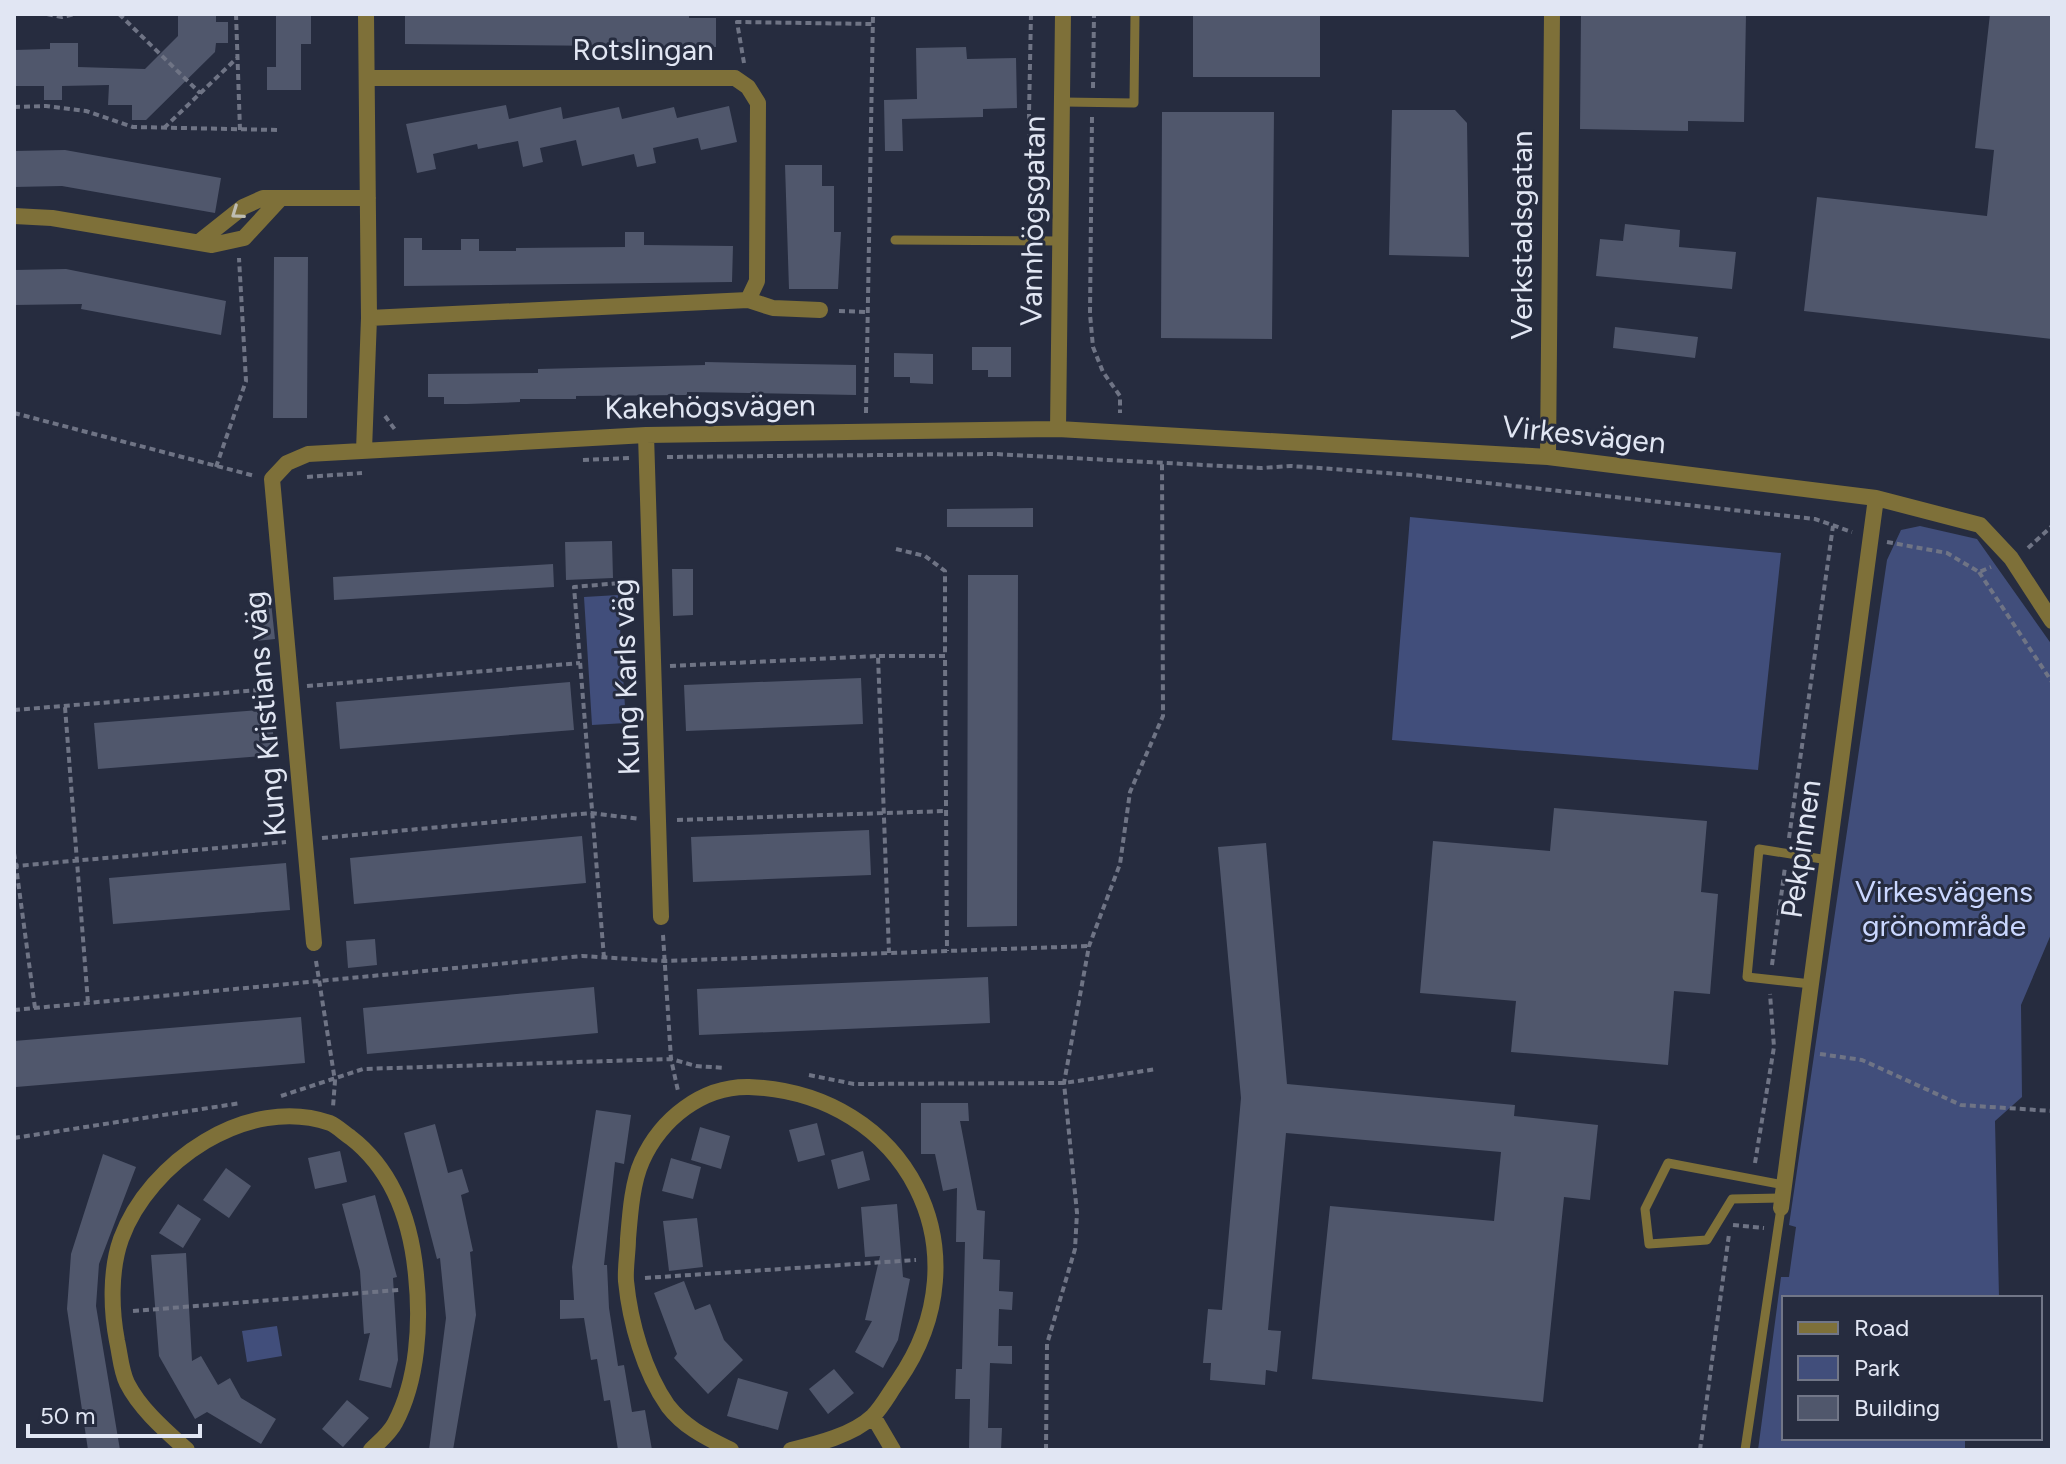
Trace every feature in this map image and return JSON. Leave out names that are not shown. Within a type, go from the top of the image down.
[{"type":"street","points":[[364,450],[369,318],[366,14]]},
{"type":"street","name":"Vannhögsgatan","points":[[1058,429],[1063,14]]},
{"type":"street","name":"Verkstadsgatan","points":[[1548,457],[1552,14]]},
{"type":"street","name":"Rotslingan","points":[[367,78],[735,78],[748,87],[758,103],[757,281],[748,300]]},
{"type":"street","points":[[199,242],[243,207],[263,198],[368,198]]},
{"type":"street","points":[[14,216],[52,218],[212,245],[244,238],[280,199]]},
{"type":"street","points":[[369,318],[748,300],[773,308],[820,310]]},
{"type":"street","name":"Virkesvägen","points":[[1058,429],[1548,457],[1876,498],[1980,525],[2011,558],[2052,621]]},
{"type":"street","name":"Kakehögsvägen","points":[[272,479],[287,463],[308,454],[364,450],[646,435],[1058,429]]},
{"type":"street","name":"Kung Karls väg","points":[[646,435],[661,917]]},
{"type":"street","name":"Kung Kristians väg","points":[[272,479],[314,943]]},
{"type":"street","name":"Pekpinnen","points":[[1782,1197],[1876,498]]},
{"type":"street","points":[[731,1450],[694,1432],[668,1406],[645,1363],[626,1280],[630,1221],[640,1163],[659,1133],[683,1108],[712,1092],[746,1087],[778,1089],[819,1100],[855,1118],[893,1150],[918,1186],[932,1233],[935,1300],[922,1343],[873,1416],[825,1442],[791,1450]]},
{"type":"street","points":[[187,1450],[160,1427],[126,1382],[111,1313],[121,1240],[147,1193],[177,1161],[217,1134],[254,1122],[296,1117],[332,1124],[372,1154],[389,1178],[414,1254],[417,1289],[414,1362],[395,1425],[371,1450]]},
{"type":"street","points":[[873,1416],[893,1450]]},
{"type":"lane","points":[[1063,102],[1134,103],[1135,14]]},
{"type":"lane","points":[[895,240],[1061,241]]},
{"type":"lane","points":[[1811,984],[1747,977],[1759,849],[1828,860]]},
{"type":"lane","points":[[1668,1163],[1782,1197],[1732,1199],[1707,1240],[1649,1244],[1645,1209],[1668,1163]]},
{"type":"lane","points":[[1745,1450],[1782,1197]]},
{"type":"path","points":[[47,14],[62,17],[75,14]]},
{"type":"path","points":[[119,14],[200,93]]},
{"type":"path","points":[[236,14],[240,130]]},
{"type":"path","points":[[736,14],[748,87]]},
{"type":"path","points":[[866,455],[873,14]]},
{"type":"path","points":[[1031,14],[1029,114],[1033,241]]},
{"type":"path","points":[[1094,14],[1090,314],[1093,347],[1103,372],[1120,396],[1120,460]]},
{"type":"path","points":[[737,22],[873,24]]},
{"type":"path","points":[[164,128],[237,58]]},
{"type":"path","points":[[14,107],[86,111],[133,127],[279,130]]},
{"type":"path","points":[[216,467],[246,381],[243,286],[236,240]]},
{"type":"path","points":[[820,310],[866,312]]},
{"type":"path","points":[[14,413],[272,479],[367,472]]},
{"type":"path","points":[[570,461],[647,457],[995,454],[1162,461],[1414,475],[1815,519],[1871,539],[1947,553],[1979,572],[2052,682]]},
{"type":"path","points":[[1046,1450],[1047,1344],[1075,1249],[1077,1213],[1064,1083],[1089,946],[1120,864],[1130,792],[1163,716],[1162,461]]},
{"type":"path","points":[[1979,572],[2037,543],[2052,526]]},
{"type":"path","points":[[896,549],[925,556],[945,571],[947,951]]},
{"type":"path","points":[[604,958],[574,587],[651,581]]},
{"type":"path","points":[[878,656],[889,953]]},
{"type":"path","points":[[654,666],[945,656]]},
{"type":"path","points":[[14,710],[580,663]]},
{"type":"path","points":[[65,707],[88,1003]]},
{"type":"path","points":[[16,866],[591,813],[659,821],[946,811]]},
{"type":"path","points":[[14,853],[35,1008]]},
{"type":"path","points":[[661,917],[671,1059],[683,1108]]},
{"type":"path","points":[[314,943],[335,1081],[332,1124]]},
{"type":"path","points":[[14,1010],[582,956],[664,961],[1089,946]]},
{"type":"path","points":[[1774,1047],[1862,1060],[1961,1105],[2052,1111]]},
{"type":"path","points":[[280,1096],[335,1081],[363,1069],[671,1059],[696,1066],[727,1068]]},
{"type":"path","points":[[802,1074],[854,1084],[1064,1083],[1157,1069]]},
{"type":"path","points":[[14,1138],[251,1101]]},
{"type":"path","points":[[626,1280],[934,1259]]},
{"type":"path","points":[[111,1313],[417,1289]]},
{"type":"green space","points":[[1410,517],[1781,553],[1758,770],[1392,740]]},
{"type":"green space","name":"Virkesvägens grönområde","points":[[1920,526],[1977,539],[2052,645],[2052,932],[2021,1005],[2022,1097],[1995,1121],[1999,1296],[1782,1296],[1782,1440],[1965,1440],[1965,1450],[1758,1450],[1781,1277],[1789,1277],[1796,1227],[1789,1225],[1887,560],[1901,530]]},
{"type":"green space","points":[[618,595],[626,723],[592,725],[584,597]]},
{"type":"green space","points":[[277,1326],[282,1356],[247,1362],[242,1331]]},
{"type":"building","points":[[178,14],[216,14],[216,22],[228,22],[228,43],[216,43],[215,52],[146,120],[132,120],[132,105],[108,105],[109,85],[62,86],[62,100],[44,100],[44,86],[14,86],[14,50],[50,49],[50,43],[78,43],[78,67],[145,69],[178,36]]},
{"type":"building","points":[[276,14],[311,14],[311,44],[301,44],[301,90],[267,90],[267,67],[276,67]]},
{"type":"building","points":[[405,14],[689,14],[689,18],[716,18],[716,47],[405,44]]},
{"type":"building","points":[[1193,14],[1320,14],[1320,77],[1193,77]]},
{"type":"building","points":[[1581,14],[1746,14],[1744,122],[1688,121],[1688,131],[1580,129]]},
{"type":"building","points":[[1990,14],[2052,14],[2052,339],[1804,311],[1817,197],[1987,216],[1994,150],[1975,148]]},
{"type":"building","points":[[966,47],[967,59],[1016,58],[1017,108],[983,109],[983,117],[902,119],[903,151],[885,151],[884,100],[917,99],[916,48]]},
{"type":"building","points":[[506,105],[509,119],[561,107],[563,119],[619,107],[622,119],[674,107],[677,118],[729,106],[737,142],[701,150],[698,138],[653,148],[656,163],[637,167],[634,154],[582,166],[576,140],[540,148],[543,162],[523,167],[518,141],[478,149],[477,144],[433,154],[436,169],[417,173],[406,124]]},
{"type":"building","points":[[1392,110],[1455,110],[1467,123],[1469,257],[1389,255]]},
{"type":"building","points":[[1162,112],[1274,112],[1272,339],[1161,338]]},
{"type":"building","points":[[65,150],[221,178],[215,213],[62,186],[14,187],[14,151]]},
{"type":"building","points":[[785,165],[822,165],[822,186],[834,186],[834,232],[841,232],[838,289],[789,289]]},
{"type":"building","points":[[1625,224],[1680,230],[1679,247],[1736,252],[1732,289],[1596,276],[1600,239],[1623,241]]},
{"type":"building","points":[[625,232],[644,232],[644,245],[733,246],[732,282],[404,286],[404,238],[422,238],[422,250],[461,250],[461,239],[479,239],[479,251],[516,251],[516,248],[625,247]]},
{"type":"building","points":[[274,257],[308,257],[307,418],[273,418]]},
{"type":"building","points":[[66,269],[226,301],[221,335],[81,309],[82,304],[14,305],[14,270]]},
{"type":"building","points":[[1615,327],[1698,337],[1695,358],[1613,348]]},
{"type":"building","points":[[972,347],[1011,347],[1011,377],[988,377],[988,370],[972,370]]},
{"type":"building","points":[[894,353],[933,354],[933,384],[910,383],[910,377],[894,377]]},
{"type":"building","points":[[705,362],[856,365],[856,395],[687,392],[687,395],[576,396],[576,399],[520,399],[520,402],[467,404],[444,404],[444,397],[428,397],[428,374],[538,373],[538,369],[705,365]]},
{"type":"building","points":[[1033,508],[1033,527],[947,527],[947,509]]},
{"type":"building","points":[[612,541],[613,578],[566,580],[565,542]]},
{"type":"building","points":[[553,564],[554,587],[334,600],[333,577]]},
{"type":"building","points":[[672,569],[693,569],[693,615],[673,616]]},
{"type":"building","points":[[968,575],[1018,575],[1017,926],[967,927]]},
{"type":"building","points":[[270,593],[275,639],[256,641],[251,596]]},
{"type":"building","points":[[861,678],[863,724],[686,731],[684,685]]},
{"type":"building","points":[[570,682],[574,730],[340,749],[336,702]]},
{"type":"building","points":[[271,709],[275,755],[98,769],[94,723]]},
{"type":"building","points":[[1554,808],[1707,821],[1701,892],[1718,894],[1710,994],[1674,991],[1668,1065],[1511,1052],[1516,1001],[1420,993],[1433,841],[1550,851]]},
{"type":"building","points":[[869,830],[871,875],[693,882],[691,837]]},
{"type":"building","points":[[582,836],[586,883],[354,904],[350,858]]},
{"type":"building","points":[[1266,843],[1287,1084],[1515,1105],[1514,1116],[1598,1125],[1590,1200],[1564,1197],[1543,1402],[1312,1379],[1330,1206],[1494,1221],[1501,1152],[1286,1133],[1268,1330],[1281,1331],[1277,1372],[1266,1370],[1265,1385],[1210,1380],[1211,1363],[1203,1363],[1208,1309],[1222,1310],[1241,1098],[1218,847]]},
{"type":"building","points":[[286,863],[290,910],[113,924],[109,878]]},
{"type":"building","points":[[375,939],[377,965],[348,968],[346,941]]},
{"type":"building","points":[[988,977],[990,1023],[699,1035],[697,989]]},
{"type":"building","points":[[594,987],[598,1033],[367,1054],[363,1008]]},
{"type":"building","points":[[301,1017],[305,1063],[16,1087],[14,1041]]},
{"type":"building","points":[[921,1103],[968,1103],[969,1121],[960,1121],[977,1210],[985,1211],[983,1259],[1000,1260],[999,1291],[1013,1292],[1012,1310],[999,1309],[998,1346],[1012,1346],[1012,1364],[990,1363],[988,1428],[1002,1428],[1001,1450],[969,1450],[970,1399],[955,1399],[956,1369],[962,1369],[965,1242],[956,1242],[957,1188],[943,1191],[935,1154],[921,1154]]},
{"type":"building","points":[[596,1110],[631,1115],[624,1164],[615,1162],[604,1265],[607,1265],[609,1308],[618,1366],[624,1365],[632,1412],[645,1410],[652,1450],[618,1450],[610,1400],[604,1401],[597,1359],[591,1360],[584,1318],[560,1319],[560,1300],[574,1300],[572,1267]]},
{"type":"building","points":[[817,1123],[825,1155],[798,1162],[789,1130]]},
{"type":"building","points":[[435,1124],[448,1173],[462,1169],[469,1192],[461,1195],[473,1251],[470,1252],[476,1315],[453,1450],[429,1450],[446,1318],[440,1258],[437,1259],[404,1133]]},
{"type":"building","points":[[700,1127],[730,1136],[721,1169],[691,1160]]},
{"type":"building","points":[[340,1151],[347,1182],[315,1189],[308,1158]]},
{"type":"building","points":[[863,1151],[870,1180],[838,1189],[831,1160]]},
{"type":"building","points":[[103,1154],[136,1167],[99,1264],[96,1306],[120,1450],[88,1450],[67,1309],[71,1254]]},
{"type":"building","points":[[671,1158],[701,1167],[693,1199],[662,1191]]},
{"type":"building","points":[[226,1168],[251,1186],[229,1218],[203,1200]]},
{"type":"building","points":[[375,1195],[397,1277],[393,1278],[398,1360],[391,1388],[359,1380],[370,1333],[364,1334],[360,1271],[342,1204]]},
{"type":"building","points":[[178,1204],[201,1219],[183,1248],[159,1233]]},
{"type":"building","points":[[897,1204],[903,1277],[910,1279],[898,1340],[883,1368],[855,1352],[872,1321],[865,1320],[880,1256],[865,1257],[861,1207]]},
{"type":"building","points":[[697,1218],[703,1267],[669,1271],[663,1221]]},
{"type":"building","points":[[186,1253],[192,1361],[201,1356],[218,1385],[230,1378],[241,1398],[276,1419],[261,1444],[207,1412],[195,1419],[159,1356],[151,1255]]},
{"type":"building","points":[[684,1281],[695,1310],[710,1304],[724,1340],[743,1360],[708,1394],[674,1358],[677,1354],[654,1293]]},
{"type":"building","points":[[834,1369],[854,1393],[828,1414],[809,1389]]},
{"type":"building","points":[[738,1378],[788,1392],[778,1430],[727,1416]]},
{"type":"building","points":[[347,1400],[369,1418],[343,1447],[322,1429]]}]
